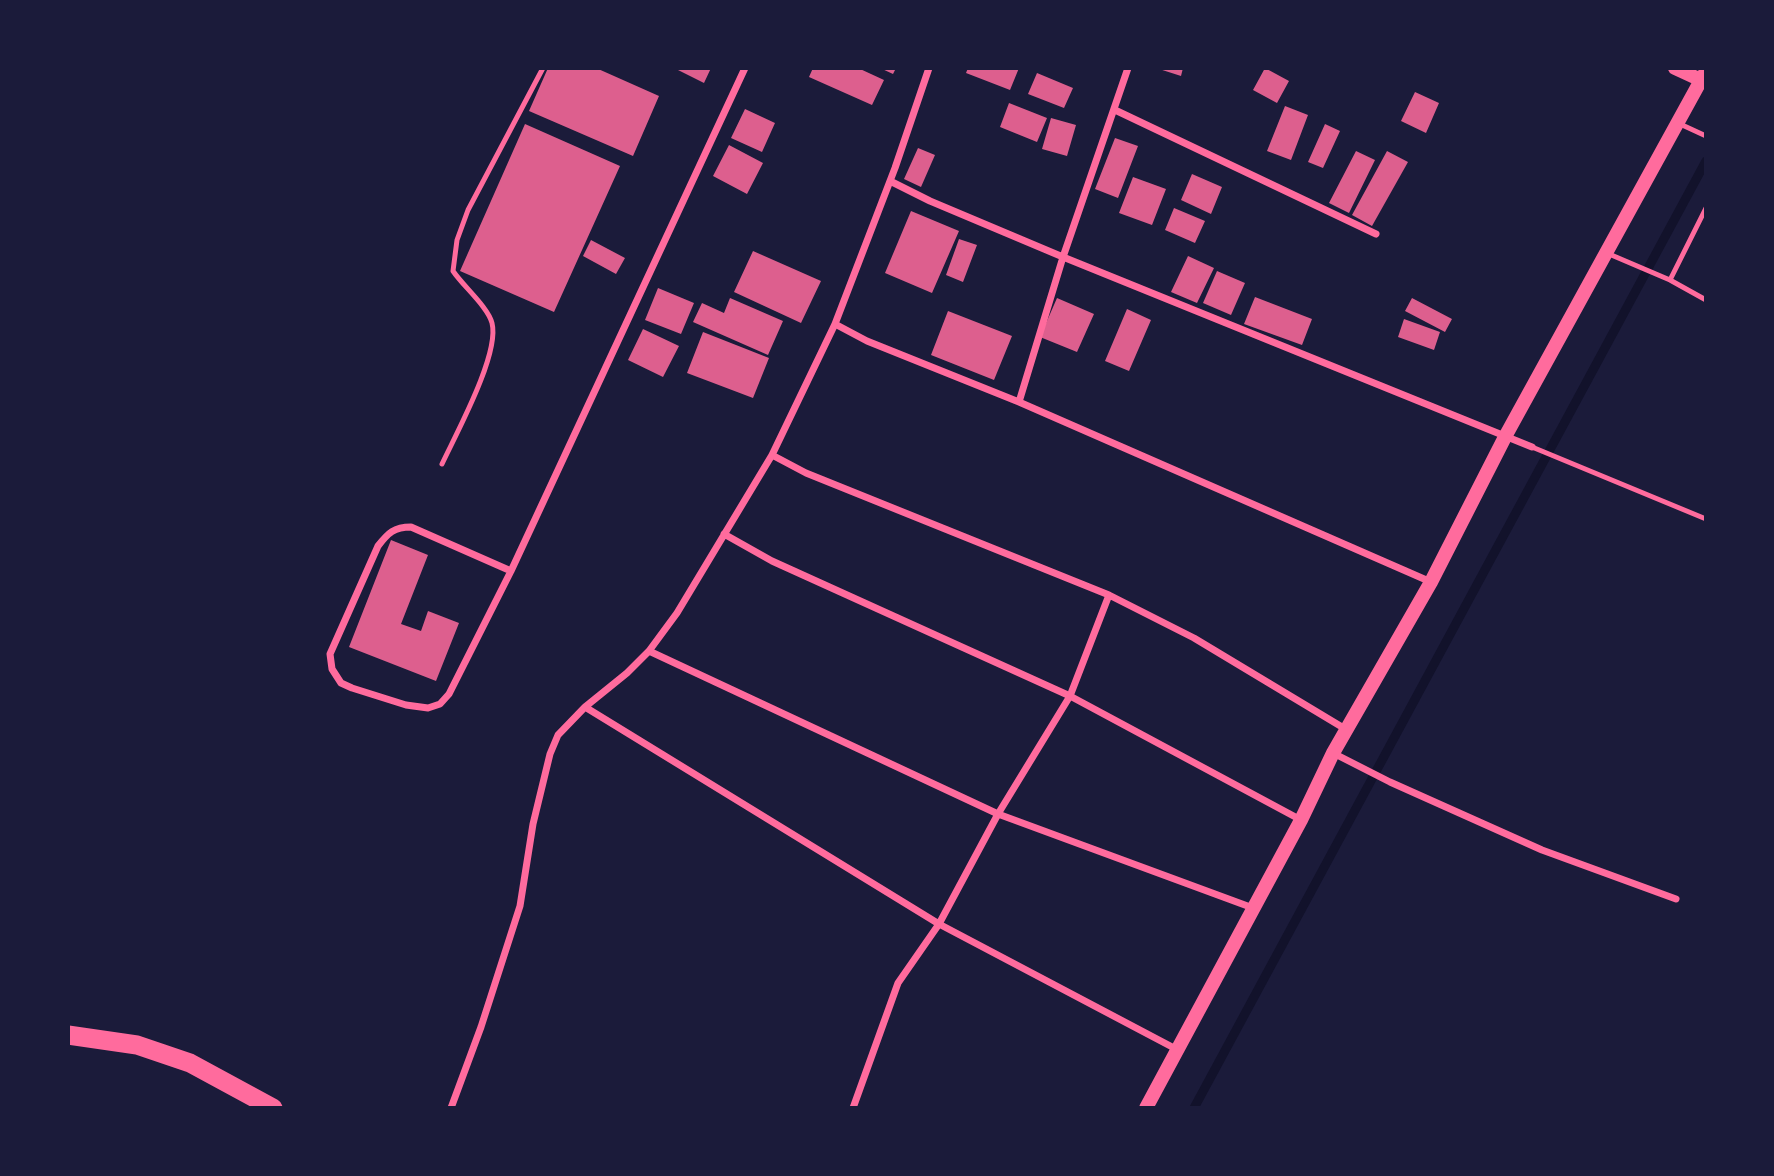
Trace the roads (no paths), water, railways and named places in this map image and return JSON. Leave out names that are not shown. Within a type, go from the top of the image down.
[{"type":"highway","points":[[68,1035],[137,1045],[190,1063],[273,1108]]},
{"type":"main road","points":[[1146,1108],[1301,820],[1333,753],[1431,582],[1506,435],[1703,76],[1675,68]]},
{"type":"street","points":[[511,571],[411,527],[399,527],[387,534],[378,546],[330,654],[332,669],[341,683],[352,688],[406,705],[429,708],[440,704],[458,678],[511,571],[746,68]]},
{"type":"street","points":[[451,1108],[481,1027],[520,906],[533,824],[550,754],[558,735],[585,707],[649,651],[677,614],[772,455],[835,324],[890,181],[929,68]]},
{"type":"street","points":[[1019,402],[1063,257],[1128,68]]},
{"type":"street","points":[[1115,110],[1377,234]]},
{"type":"street","points":[[890,181],[930,201],[1063,257],[1532,447]]},
{"type":"street","points":[[835,324],[867,341],[1019,402],[1431,582]]},
{"type":"street","points":[[772,455],[806,473],[1109,595],[1194,638],[1347,731]]},
{"type":"street","points":[[724,534],[772,561],[1070,696],[1301,820]]},
{"type":"street","points":[[853,1108],[898,983],[939,923],[998,814],[1070,696],[1109,595]]},
{"type":"street","points":[[649,651],[998,814],[1253,908]]},
{"type":"street","points":[[585,707],[939,923],[1176,1049]]},
{"type":"street","points":[[1333,753],[1390,782],[1542,850],[1676,898]]},
{"type":"lane","points":[[442,464],[488,363],[493,339],[492,323],[487,313],[453,271],[457,240],[468,210],[543,68]]},
{"type":"lane","points":[[1677,123],[1706,136]]},
{"type":"lane","points":[[1670,280],[1706,208]]},
{"type":"lane","points":[[1606,252],[1653,271],[1706,300]]},
{"type":"lane","points":[[1532,447],[1706,519]]},
{"type":"waterway","points":[[1194,1108],[1706,161]]}]
